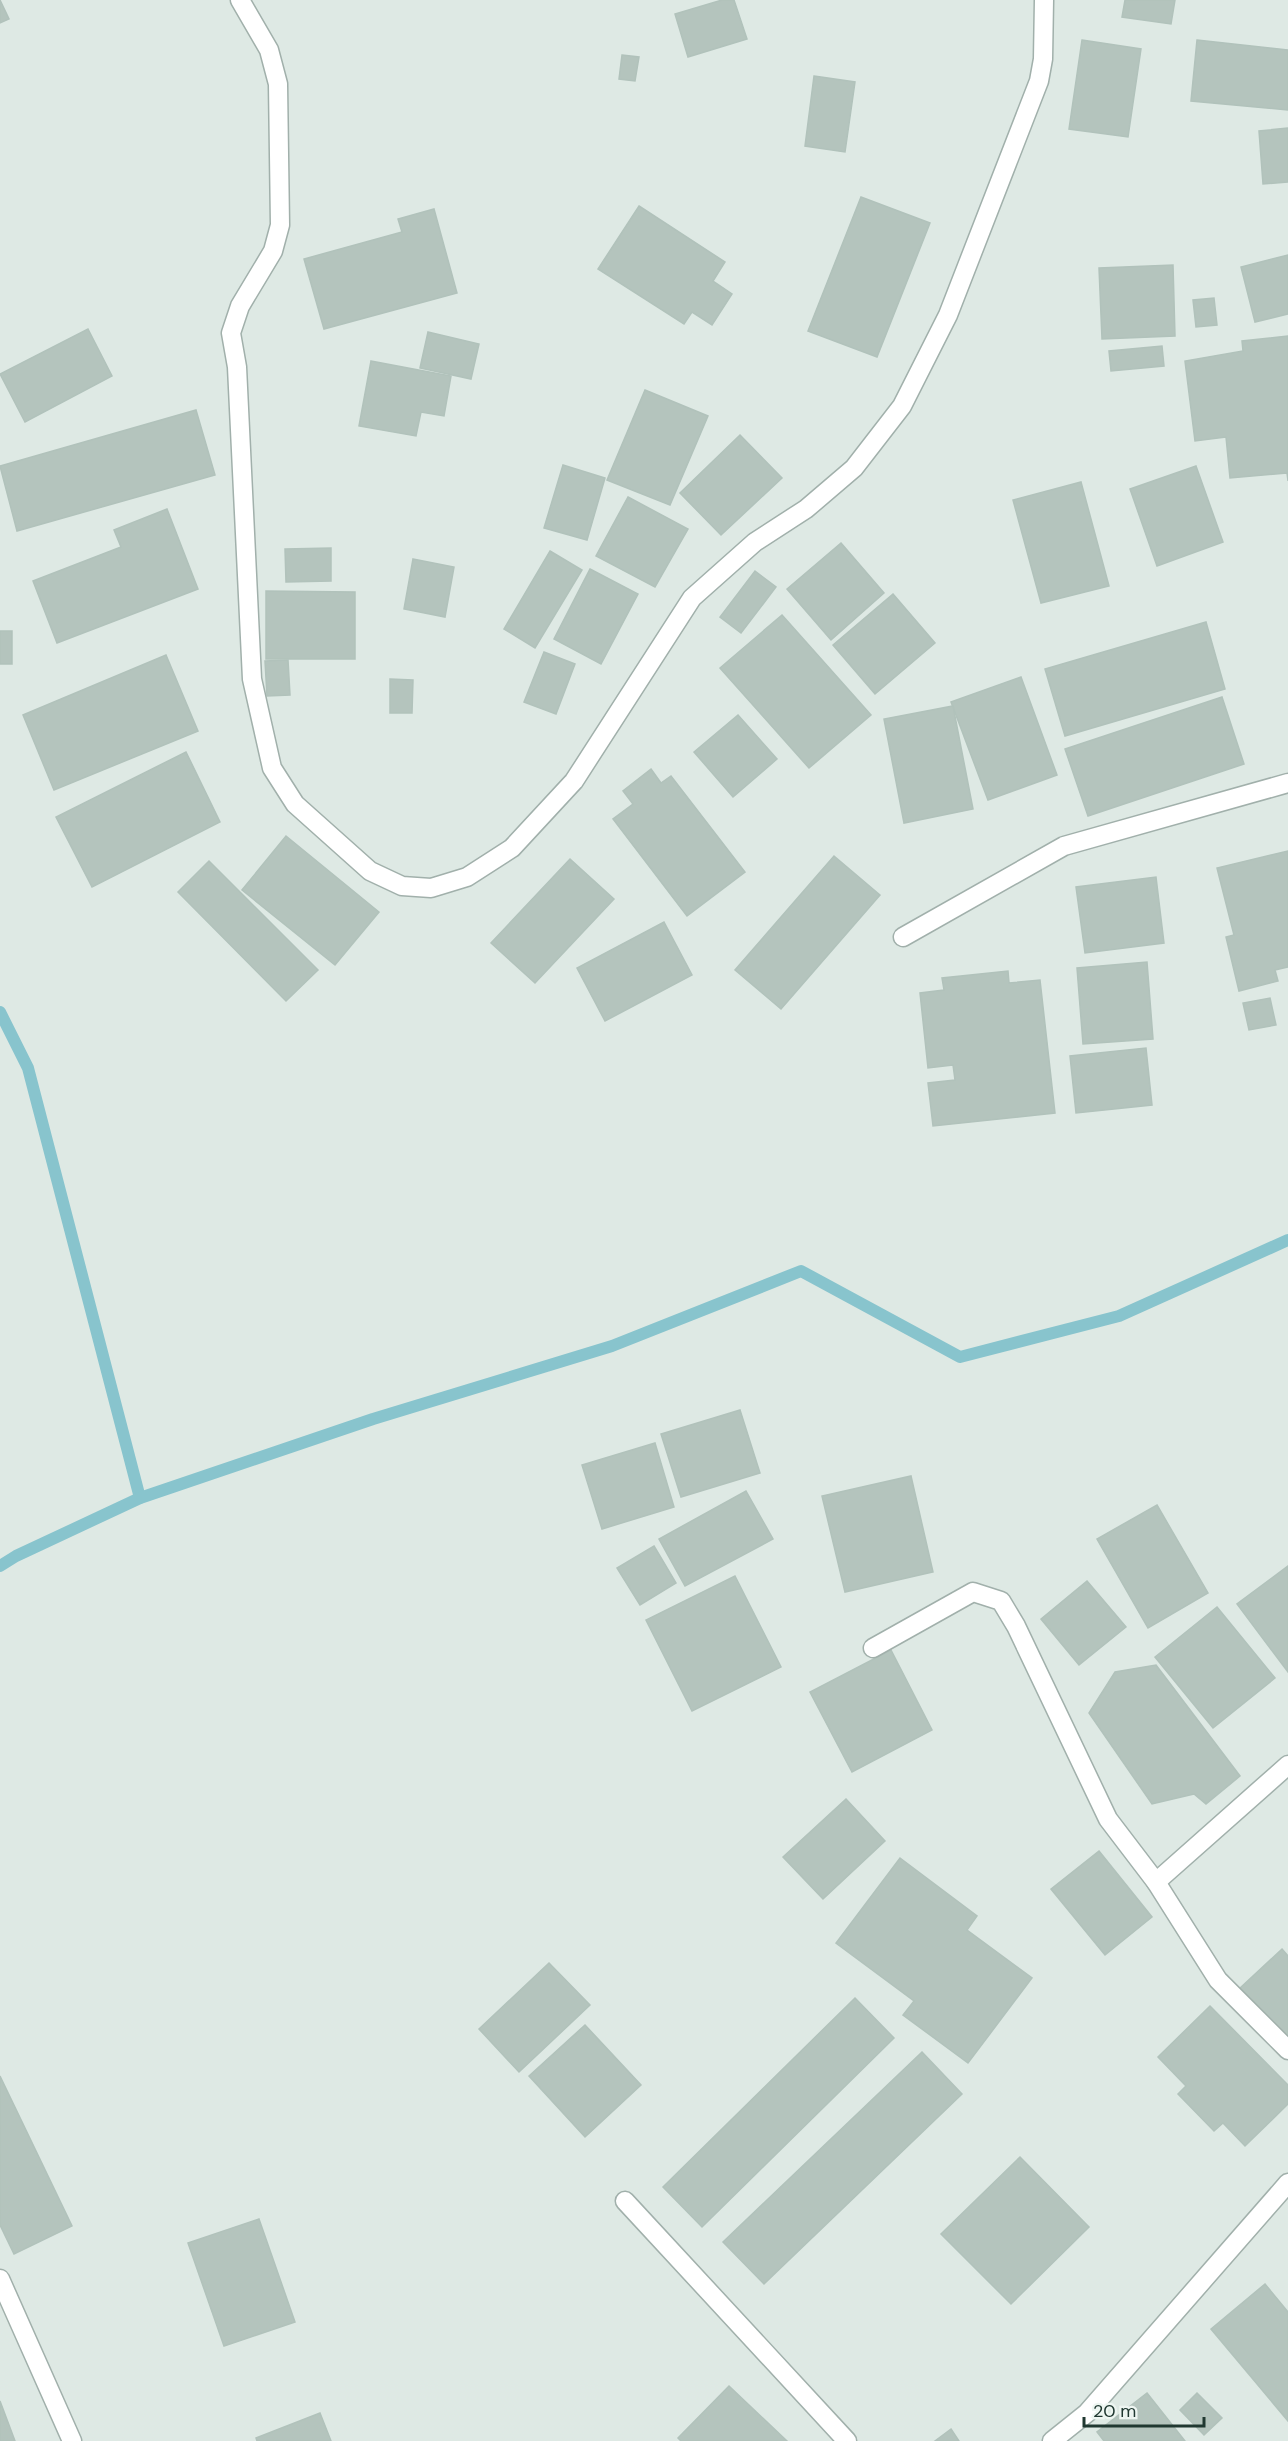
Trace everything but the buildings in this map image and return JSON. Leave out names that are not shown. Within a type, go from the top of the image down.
[{"type":"street","points":[[240,0],[269,50],[278,84],[280,225],[273,251],[240,306],[231,333],[237,367],[252,679],[272,768],[294,804],[370,871],[402,885],[431,888],[467,877],[512,848],[574,781],[692,598],[755,542],[806,509],[854,468],[902,406],[948,315],[1039,81],[1043,59],[1044,0]]},
{"type":"street","points":[[903,937],[1064,846],[1288,783]]},
{"type":"street","points":[[873,1648],[974,1592],[1001,1601],[1016,1626],[1108,1819],[1156,1882],[1218,1980],[1288,2050]]},
{"type":"street","points":[[1156,1882],[1288,1765]]},
{"type":"street","points":[[1052,2441],[1086,2413],[1288,2183]]},
{"type":"street","points":[[625,2201],[847,2441]]},
{"type":"street","points":[[0,2279],[72,2441]]},
{"type":"waterway","points":[[0,1012],[28,1068],[140,1498]]},
{"type":"waterway","points":[[0,1566],[16,1556],[140,1498],[373,1419],[612,1346],[801,1271],[960,1357],[1119,1316],[1288,1240]]}]
